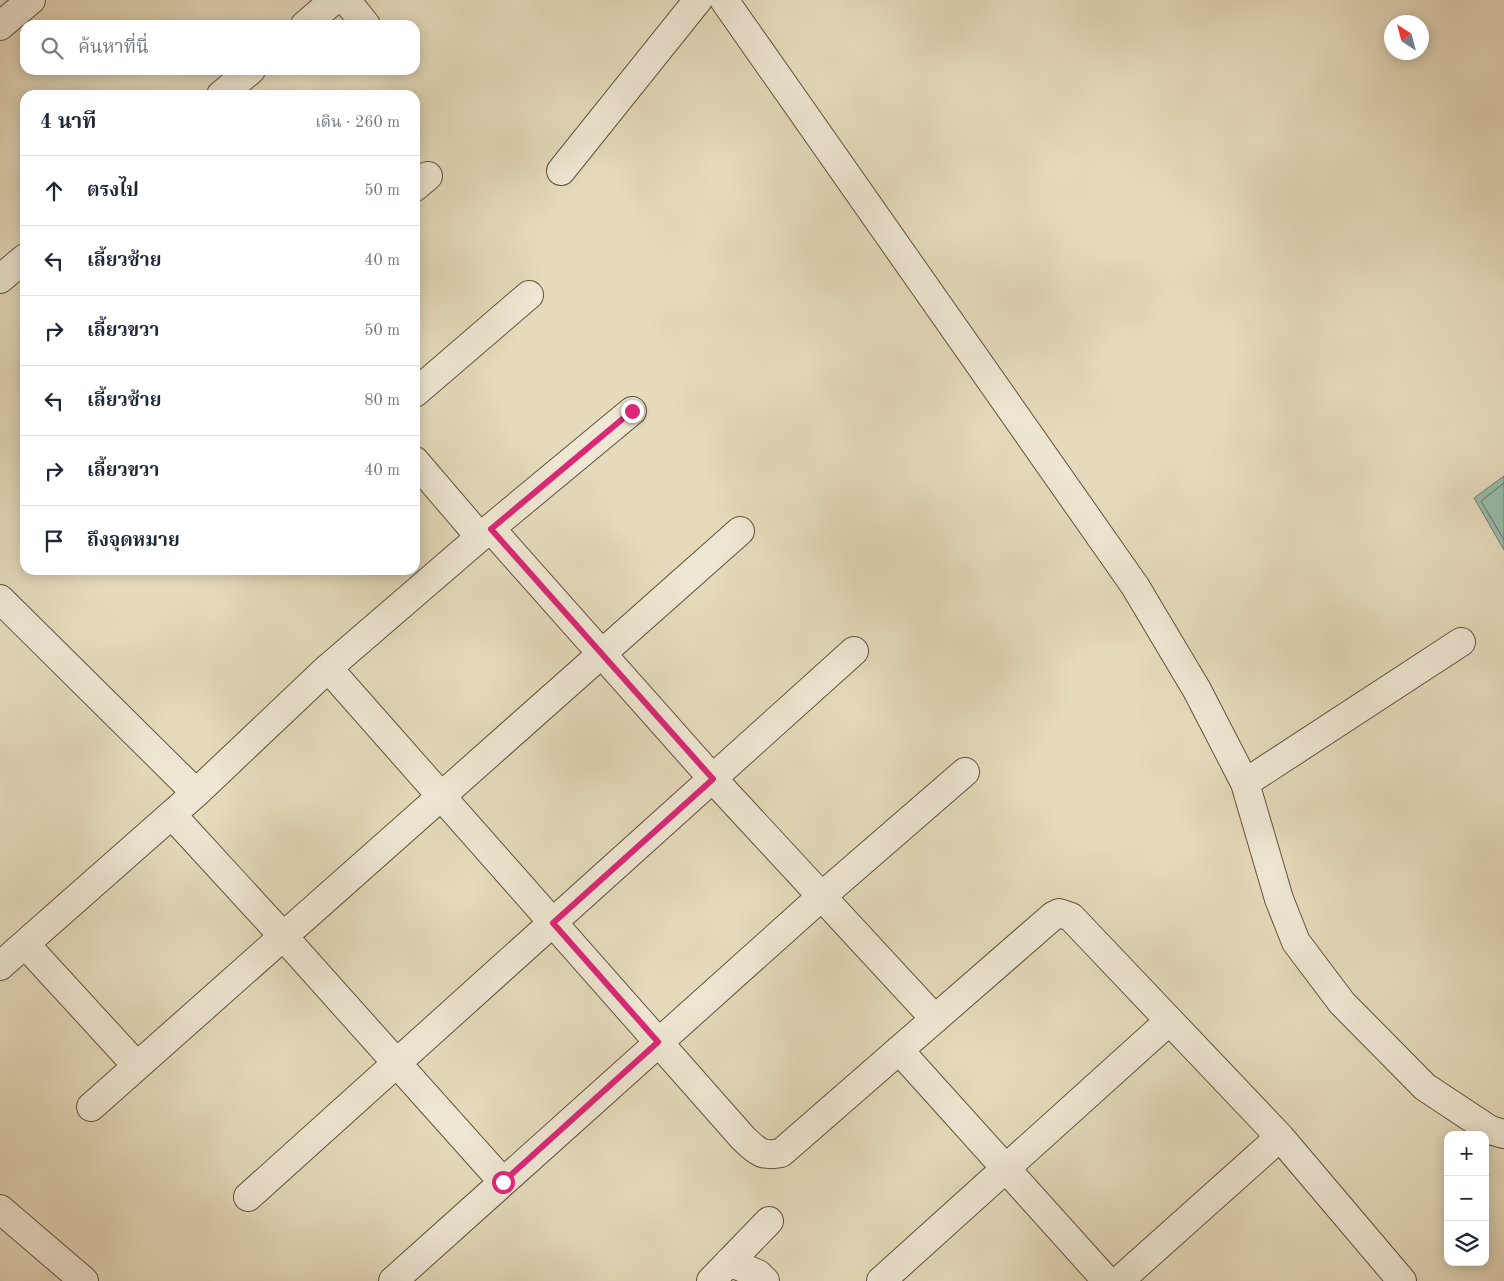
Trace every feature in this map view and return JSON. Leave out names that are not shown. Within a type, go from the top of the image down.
[{"type":"street","points":[[0,26],[31,0]]},
{"type":"street","points":[[310,20],[334,0]]},
{"type":"street","points":[[346,0],[362,20]]},
{"type":"street","points":[[561,171],[698,0]]},
{"type":"street","points":[[724,0],[1135,586],[1197,690],[1245,782],[1279,899],[1296,942],[1342,1003],[1425,1087],[1490,1130],[1504,1134]]},
{"type":"street","points":[[227,90],[245,75]]},
{"type":"street","points":[[0,279],[20,262]]},
{"type":"street","points":[[420,389],[529,295]]},
{"type":"street","points":[[0,966],[196,793],[328,668],[485,533],[632,411]]},
{"type":"street","points":[[420,467],[601,653],[713,779],[935,1019]]},
{"type":"street","points":[[91,1107],[740,531]]},
{"type":"street","points":[[0,599],[196,793]]},
{"type":"street","points":[[1245,782],[1461,642]]},
{"type":"street","points":[[248,1197],[854,651]]},
{"type":"street","points":[[328,668],[743,1138],[766,1156],[781,1153],[1058,913],[1071,917],[1280,1137],[1402,1281]]},
{"type":"street","points":[[393,1281],[822,896],[965,772]]},
{"type":"street","points":[[172,814],[503,1182]]},
{"type":"street","points":[[25,944],[138,1066]]},
{"type":"street","points":[[881,1281],[1169,1021]]},
{"type":"street","points":[[899,1050],[1106,1281]]},
{"type":"street","points":[[1119,1281],[1280,1137]]},
{"type":"street","points":[[0,1209],[84,1281]]},
{"type":"street","points":[[720,1272],[769,1221]]},
{"type":"street","points":[[720,1272],[758,1274],[765,1281]]},
{"type":"water","points":[[1504,476],[1504,550],[1474,498]]},
{"type":"route","points":[[503,1182],[658,1042],[553,923],[713,779],[491,529],[632,411]]}]
